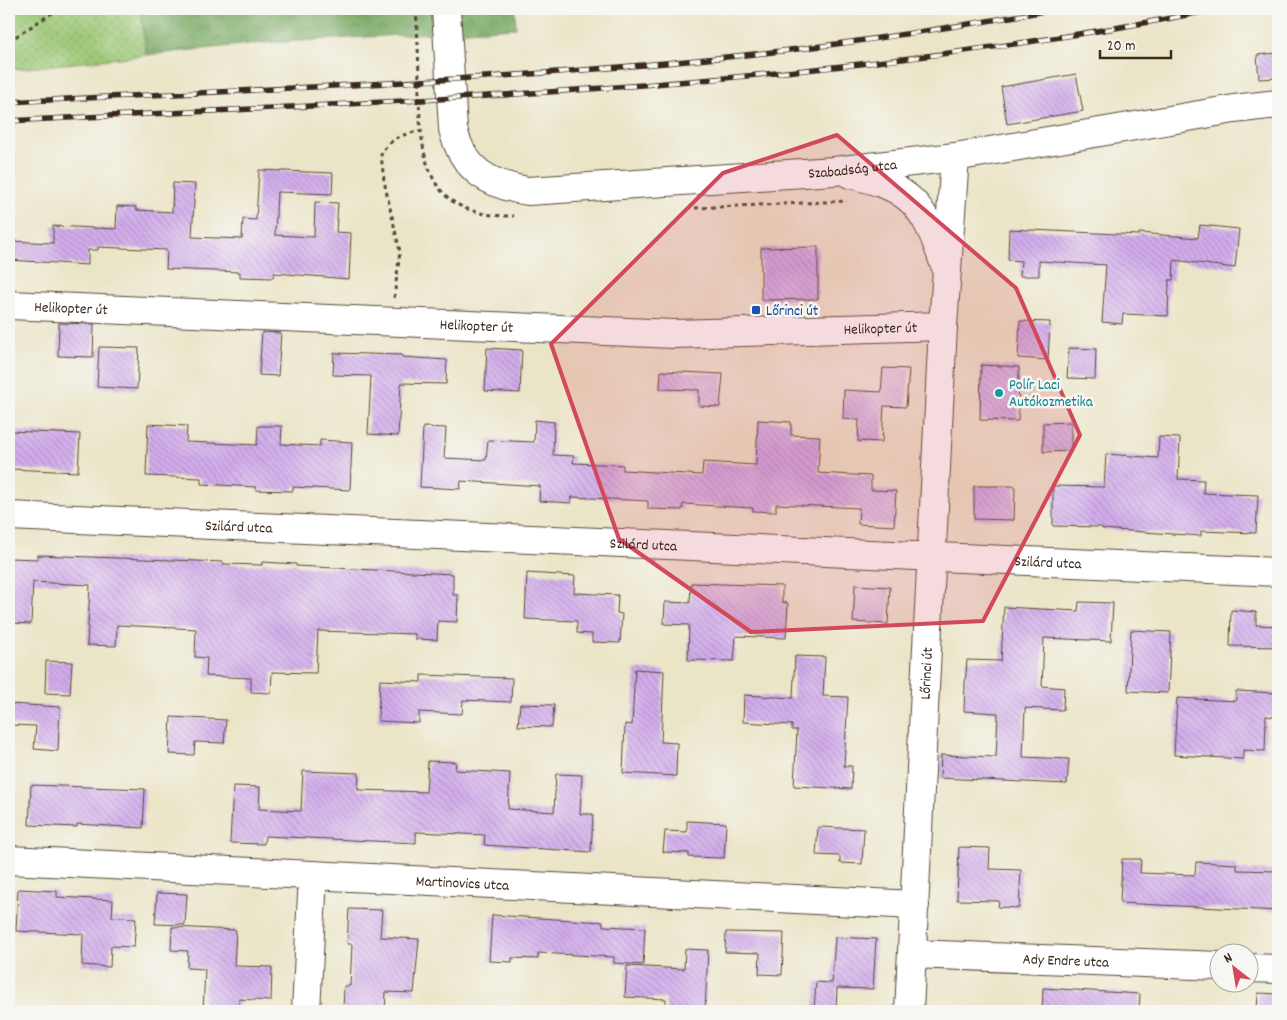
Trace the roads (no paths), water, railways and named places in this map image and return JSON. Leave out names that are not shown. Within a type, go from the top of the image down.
[{"type":"street","name":"Szabadság utca","points":[[446,9],[453,129],[465,157],[485,178],[506,187],[528,191],[834,171],[955,157],[1234,109],[1278,104]]},
{"type":"street","name":"Lőrinci út","points":[[909,1011],[943,326],[955,157]]},
{"type":"street","points":[[834,171],[876,180],[911,198],[932,232],[946,272]]},
{"type":"street","name":"Helikopter út","points":[[9,305],[674,334],[943,326]]},
{"type":"street","name":"Szilárd utca","points":[[9,516],[1278,572]]},
{"type":"street","name":"Martinovics utca","points":[[9,860],[915,905]]},
{"type":"street","points":[[306,1011],[312,875]]},
{"type":"street","name":"Ady Endre utca","points":[[912,954],[1210,966]]},
{"type":"street","points":[[1260,968],[1278,969]]},
{"type":"railway","points":[[9,102],[387,83],[670,63],[838,44],[1057,9]]},
{"type":"railway","points":[[9,121],[465,97],[767,74],[917,57],[1068,36],[1218,9]]},
{"type":"place","name":"Lőrinci út","points":[[756,310]]},
{"type":"place","name":"Polír Laci Autókozmetika","points":[[999,393]]}]
